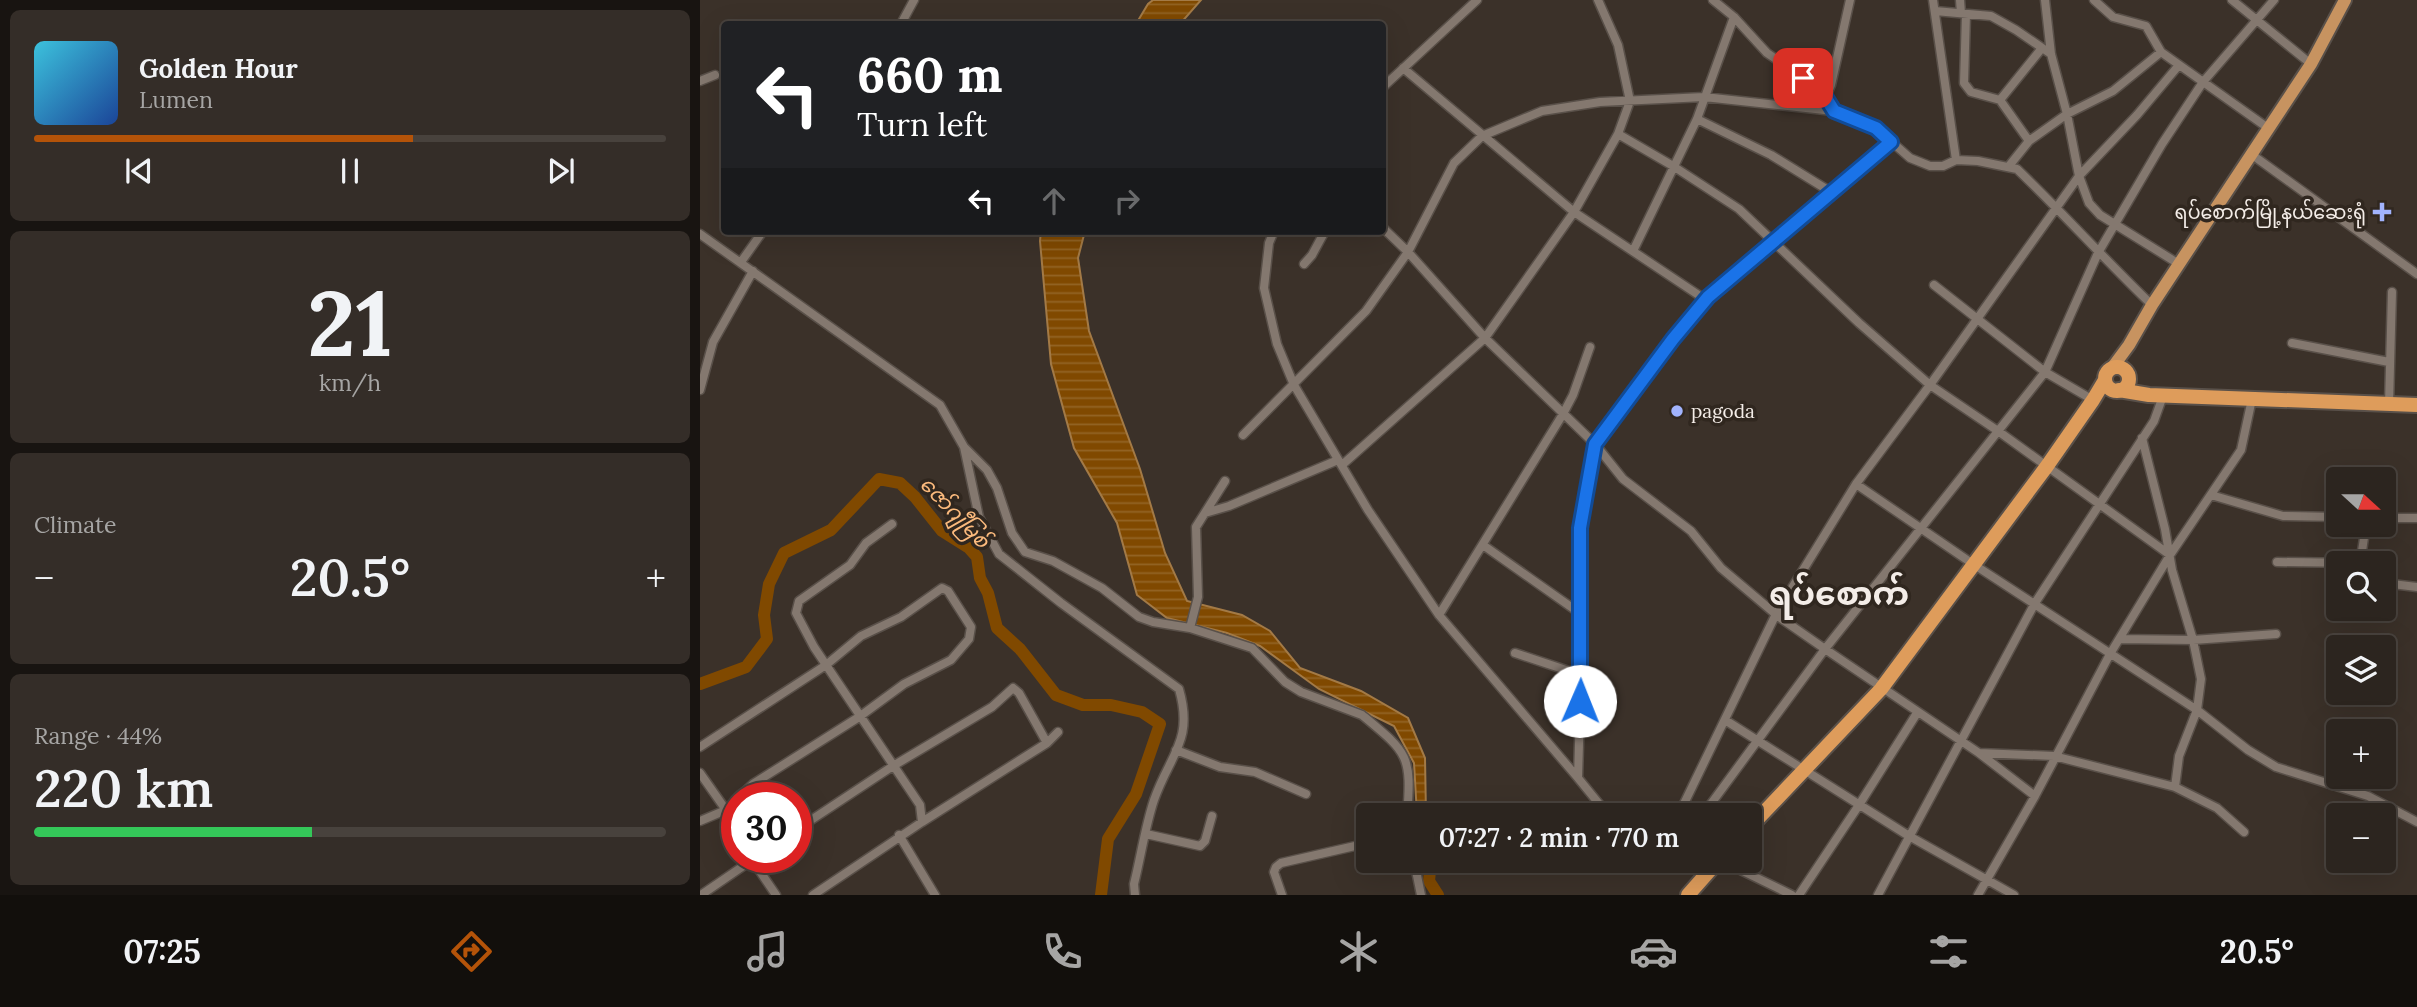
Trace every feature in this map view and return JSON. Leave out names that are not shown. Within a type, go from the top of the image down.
[{"type":"highway","points":[[1762,814],[1881,689],[2093,400],[2117,379],[2156,395],[2417,405]]},
{"type":"highway","points":[[1688,895],[1709,873]]},
{"type":"main road","points":[[2117,379],[2129,345],[2152,305],[2311,64],[2345,0]]},
{"type":"street","points":[[903,21],[914,0]]},
{"type":"street","points":[[1386,84],[1477,0]]},
{"type":"street","points":[[1205,513],[1340,463],[1485,338],[1574,212],[1618,134],[1630,101],[1618,45],[1598,0]]},
{"type":"street","points":[[1713,0],[1727,4],[1734,17],[1768,53],[1821,90],[1834,111]]},
{"type":"street","points":[[1826,97],[1850,0]]},
{"type":"street","points":[[1933,0],[1955,160]]},
{"type":"street","points":[[1960,0],[1964,13],[1964,83],[1971,92],[2000,100],[2029,141]]},
{"type":"street","points":[[2045,0],[2051,54],[2067,114],[2079,176],[2090,203],[2100,215],[2113,224],[2179,264]]},
{"type":"street","points":[[2094,0],[2113,17],[2147,26],[2161,52],[2268,128]]},
{"type":"street","points":[[2232,0],[2311,64]]},
{"type":"street","points":[[1711,803],[1825,649],[2046,372],[2113,224],[2203,82],[2274,0]]},
{"type":"street","points":[[1935,11],[1991,16],[2051,54]]},
{"type":"street","points":[[1633,251],[1697,119],[1734,17]]},
{"type":"street","points":[[2000,100],[2042,48]]},
{"type":"street","points":[[2009,166],[2029,141],[2067,114],[2113,91],[2161,52]]},
{"type":"street","points":[[1684,803],[1776,614],[1856,484],[2079,176],[2137,115],[2179,65]]},
{"type":"street","points":[[1403,68],[1574,212],[1706,300]]},
{"type":"street","points":[[700,81],[715,75]]},
{"type":"street","points":[[1244,435],[1366,310],[1408,252],[1454,163],[1482,136],[1542,111],[1600,102],[1704,97],[1834,111],[1876,128],[1910,158],[1930,166],[1943,166],[1955,160],[2009,166],[2017,169],[2057,206],[2098,253],[2152,305]]},
{"type":"street","points":[[1697,119],[1771,155],[1831,192]]},
{"type":"street","points":[[1618,134],[1674,166],[1739,209],[1859,323],[1930,384],[2170,555]]},
{"type":"street","points":[[1578,778],[1581,675],[1580,528],[1595,444],[1673,339],[1706,300],[1891,142]]},
{"type":"street","points":[[2251,154],[2417,274]]},
{"type":"street","points":[[1386,232],[1408,252],[1485,338],[1595,444],[1623,479],[1691,531],[1720,568],[1776,614],[1881,689],[1979,753],[2035,796]]},
{"type":"street","points":[[700,234],[940,405],[964,447],[987,470],[998,488],[1012,533],[1025,552],[1053,561],[1102,588],[1139,617],[1153,622],[1191,626],[1252,648],[1285,682],[1321,702],[1362,715],[1404,755],[1409,771],[1408,803]]},
{"type":"street","points":[[741,262],[760,235]]},
{"type":"street","points":[[1272,235],[1264,288],[1277,345],[1294,385],[1368,510],[1439,615],[1513,699],[1598,803]]},
{"type":"street","points":[[1304,264],[1323,235]]},
{"type":"street","points":[[700,390],[713,342],[753,271]]},
{"type":"street","points":[[1934,285],[2046,372],[2093,400]]},
{"type":"street","points":[[2389,404],[2392,292]]},
{"type":"street","points":[[2292,343],[2389,362]]},
{"type":"street","points":[[1439,615],[1563,414],[1573,395],[1590,347]]},
{"type":"street","points":[[1878,895],[2035,603],[2154,421],[2156,395]]},
{"type":"street","points":[[1978,895],[2035,796],[2110,654],[2170,555],[2241,450],[2252,399]]},
{"type":"street","points":[[2143,438],[2172,570],[2193,640],[2201,679],[2197,709],[2179,756],[2175,787]]},
{"type":"street","points":[[964,447],[979,517],[999,554],[1179,689],[1184,708],[1183,737],[1154,800],[1134,884],[1135,895]]},
{"type":"street","points":[[1191,626],[1197,602],[1196,527],[1225,481]]},
{"type":"street","points":[[1856,484],[1973,564],[2197,709],[2248,750],[2276,767],[2368,796],[2417,821]]},
{"type":"street","points":[[2211,495],[2283,516],[2326,517]]},
{"type":"street","points":[[2396,518],[2417,518]]},
{"type":"street","points":[[892,524],[866,543],[850,565],[799,601],[796,613],[859,718],[920,805],[922,821]]},
{"type":"street","points":[[1483,545],[1581,614]]},
{"type":"street","points":[[2277,562],[2326,563]]},
{"type":"street","points":[[2396,584],[2417,587]]},
{"type":"street","points":[[700,747],[826,664],[861,636],[901,617],[942,588],[947,591],[971,627],[969,639],[951,660],[904,684],[859,718],[756,782]]},
{"type":"street","points":[[2120,639],[2193,640],[2276,634]]},
{"type":"street","points":[[1515,653],[1581,675]]},
{"type":"street","points":[[812,819],[893,766],[992,707],[1013,688],[1019,693],[1046,743]]},
{"type":"street","points":[[1799,895],[1917,713]]},
{"type":"street","points":[[1725,720],[1859,806],[2014,895]]},
{"type":"street","points":[[813,895],[900,835],[1046,743],[1058,732]]},
{"type":"street","points":[[1176,750],[1220,767],[1255,772],[1306,794]]},
{"type":"street","points":[[1979,753],[2054,756],[2175,787],[2217,808],[2244,832]]},
{"type":"street","points":[[700,773],[721,803]]},
{"type":"street","points":[[700,821],[721,812]]},
{"type":"street","points":[[1146,834],[1200,846],[1205,841],[1212,816]]},
{"type":"street","points":[[900,835],[934,895]]},
{"type":"street","points":[[1282,895],[1274,872],[1281,863],[1356,846]]},
{"type":"street","points":[[701,895],[732,873]]},
{"type":"street","points":[[762,873],[776,895]]},
{"type":"street","points":[[1417,873],[1422,895]]},
{"type":"street","points":[[1745,873],[1792,895]]},
{"type":"shaded area","points":[[1153,0],[1201,0],[1183,21],[1138,21]]},
{"type":"shaded area","points":[[1041,235],[1084,235],[1078,258],[1089,331],[1140,469],[1165,553],[1187,601],[1242,615],[1270,631],[1300,668],[1361,691],[1408,718],[1425,758],[1426,803],[1416,803],[1414,763],[1394,726],[1319,689],[1260,646],[1227,633],[1167,618],[1137,595],[1117,523],[1074,448],[1051,364]]},
{"type":"waterway","name":"ဇော်ဂျီမြစ်","points":[[700,684],[746,667],[767,639],[764,615],[769,584],[784,553],[831,530],[879,479],[900,483],[942,531],[969,548],[977,557],[980,578],[988,593],[997,628],[1020,649],[1056,695],[1083,705],[1111,705],[1142,712],[1160,724],[1136,794],[1108,839],[1101,895]]},
{"type":"waterway","points":[[1430,873],[1429,881],[1438,895]]},
{"type":"place","name":"ရပ်စောက်မြို့နယ်ဆေးရုံ","points":[[2382,212]]},
{"type":"place","name":"pagoda","points":[[1677,411]]},
{"type":"district","name":"ရပ်စောက်","points":[[1839,593]]},
{"type":"route","points":[[1580,701],[1580,528],[1595,444],[1673,339],[1708,297],[1891,142],[1876,128],[1834,111],[1821,90],[1803,78]]}]
